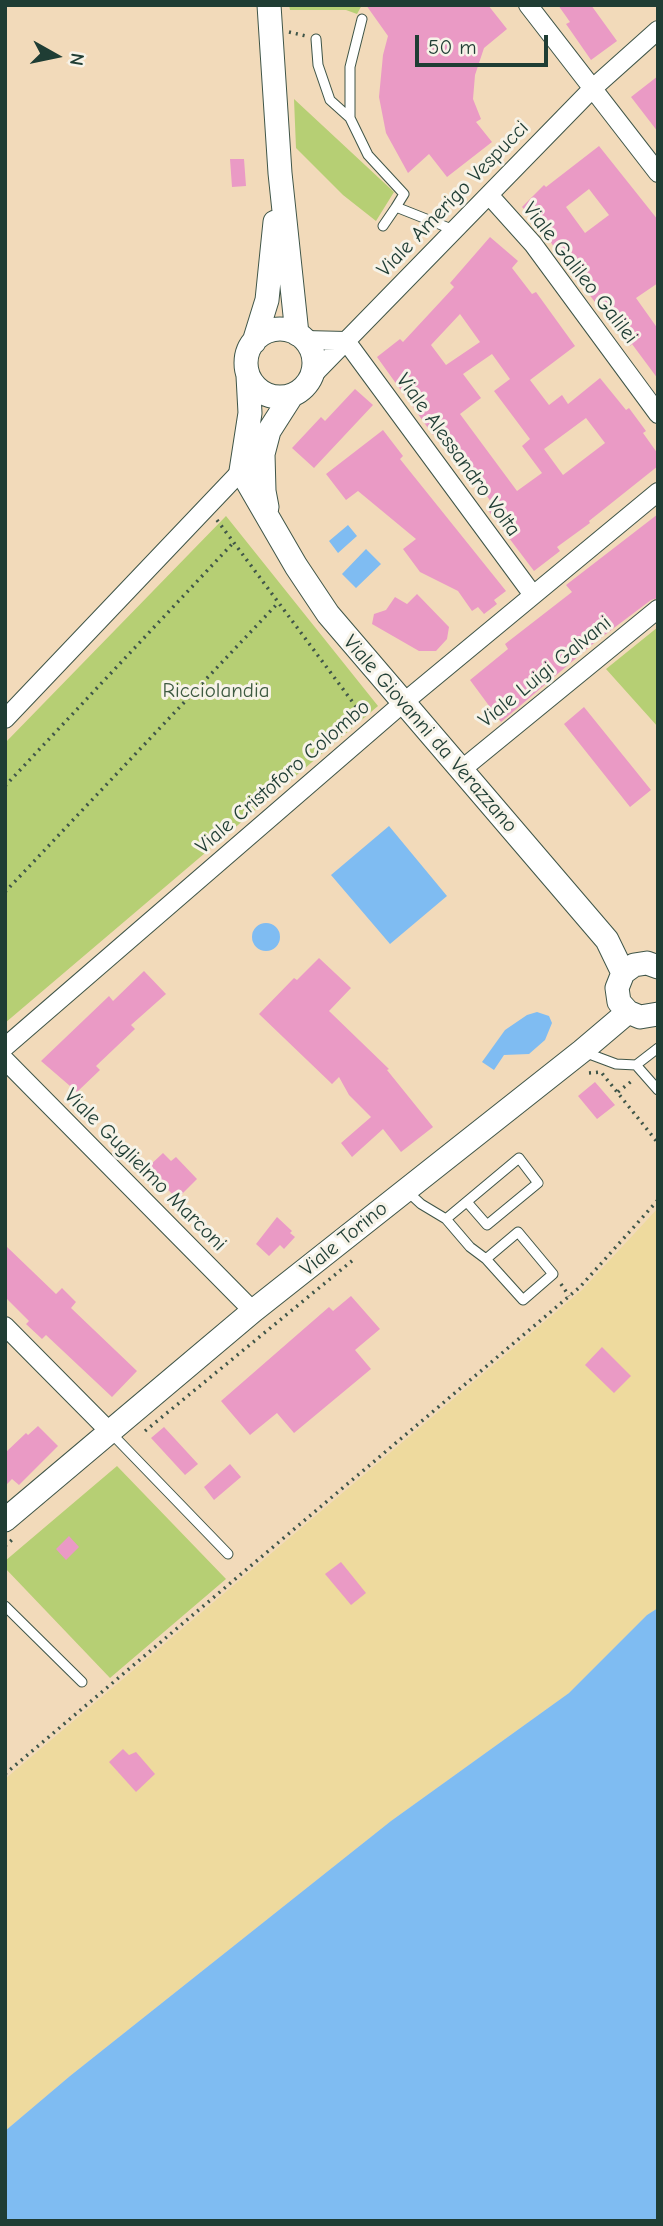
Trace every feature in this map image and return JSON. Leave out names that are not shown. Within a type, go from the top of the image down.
[{"type":"street","points":[[528,5],[658,173]]},
{"type":"street","points":[[248,376],[262,392],[282,397],[292,395],[300,391],[311,377],[313,357],[301,337],[281,173],[270,16]]},
{"type":"street","name":"Viale Amerigo Vespucci","points":[[311,377],[593,89],[658,30]]},
{"type":"street","points":[[5,719],[241,471],[250,413],[247,358],[267,300],[281,173]]},
{"type":"street","name":"Viale Galileo Galilei","points":[[489,195],[533,244],[658,414]]},
{"type":"street","points":[[254,342],[263,334],[274,330],[286,330],[301,337],[346,341]]},
{"type":"street","name":"Viale Alessandro Volta","points":[[346,341],[533,595]]},
{"type":"street","name":"Viale Giovanni da Verazzano","points":[[269,517],[264,491],[263,453],[269,431],[292,395]]},
{"type":"street","name":"Viale Giovanni da Verazzano","points":[[241,471],[296,566],[328,614],[607,940],[652,965]]},
{"type":"street","name":"Viale Cristoforo Colombo","points":[[5,1047],[372,729],[658,492]]},
{"type":"street","name":"Viale Luigi Galvani","points":[[461,770],[658,609]]},
{"type":"street","name":"Viale Giovanni da Verazzano","points":[[607,940],[620,981],[620,1002],[628,1012]]},
{"type":"street","points":[[620,981],[634,965],[652,965]]},
{"type":"street","name":"Viale Torino","points":[[582,1051],[620,981]]},
{"type":"street","points":[[628,1012],[646,1017],[658,1014]]},
{"type":"street","name":"Viale Torino","points":[[10,1529],[117,1440],[253,1311],[628,1012]]},
{"type":"street","name":"Viale Guglielmo Marconi","points":[[5,1060],[253,1311]]},
{"type":"street","points":[[5,1326],[117,1440]]},
{"type":"lane","points":[[350,118],[350,67],[362,19]]},
{"type":"lane","points":[[316,39],[318,65],[330,100],[350,118],[368,155],[404,194],[383,226]]},
{"type":"lane","points":[[396,207],[454,230]]},
{"type":"lane","points":[[582,1051],[616,1064],[636,1065],[658,1048]]},
{"type":"lane","points":[[636,1065],[658,1090]]},
{"type":"lane","points":[[446,1219],[519,1158],[538,1183],[486,1225],[467,1202]]},
{"type":"lane","points":[[405,1190],[421,1204],[446,1219],[523,1300],[553,1274],[518,1233],[486,1259]]},
{"type":"lane","points":[[117,1440],[228,1554]]},
{"type":"lane","points":[[5,1606],[82,1682]]},
{"type":"lane","points":[[64,1680],[72,1672]]},
{"type":"path","points":[[270,16],[316,39]]},
{"type":"path","points":[[207,507],[372,729]]},
{"type":"path","points":[[5,786],[234,542]]},
{"type":"path","points":[[5,891],[278,603]]},
{"type":"path","points":[[580,1078],[587,1073],[601,1072],[658,1143]]},
{"type":"path","points":[[5,1774],[580,1287],[658,1200]]},
{"type":"path","points":[[117,1440],[358,1256]]},
{"type":"path","points":[[5,1545],[10,1529]]},
{"type":"green space","points":[[289,5],[362,5],[357,14],[346,10],[290,10]]},
{"type":"green space","points":[[294,99],[394,192],[376,221],[343,195],[296,148]]},
{"type":"green space","name":"Ricciolandia","points":[[226,516],[378,706],[5,1023],[5,743]]},
{"type":"green space","points":[[658,627],[658,727],[606,669]]},
{"type":"green space","points":[[117,1466],[226,1579],[110,1678],[5,1568],[5,1561]]},
{"type":"sand","points":[[658,1208],[658,1608],[647,1615],[569,1693],[391,1821],[70,2076],[5,2131],[5,1779],[582,1290]]},
{"type":"water","points":[[348,525],[357,536],[338,553],[329,541]]},
{"type":"water","points":[[366,549],[381,564],[356,588],[342,574]]},
{"type":"water","points":[[389,826],[447,896],[390,944],[331,875]]},
{"type":"water","points":[[266,923],[276,927],[280,937],[276,947],[266,951],[256,947],[252,937],[256,927]]},
{"type":"water","points":[[537,1012],[549,1016],[552,1023],[545,1040],[529,1054],[504,1055],[494,1070],[482,1062],[505,1030],[527,1015]]},
{"type":"water","points":[[658,1608],[658,2221],[5,2221],[5,2131],[70,2076],[391,1821],[569,1693],[647,1615]]},
{"type":"building","points":[[366,5],[488,5],[507,29],[484,48],[475,75],[473,99],[481,119],[476,122],[492,142],[447,177],[429,154],[408,173],[386,133],[379,97],[383,55],[388,36]]},
{"type":"building","points":[[558,5],[591,5],[617,41],[591,60],[566,24],[570,22]]},
{"type":"building","points":[[658,76],[658,132],[631,97]]},
{"type":"building","points":[[599,146],[658,220],[658,283],[636,298],[658,329],[658,379],[560,256],[544,232],[546,231],[522,207],[544,185],[546,187]],"holes":[[[589,189],[609,215],[585,233],[566,207]]]},
{"type":"building","points":[[230,159],[244,159],[246,186],[232,187]]},
{"type":"building","points":[[490,237],[518,261],[512,268],[532,294],[536,292],[575,346],[530,380],[549,405],[562,395],[568,404],[600,378],[626,410],[629,408],[646,431],[643,433],[658,454],[658,466],[557,547],[560,551],[534,571],[487,509],[493,505],[472,474],[438,431],[433,435],[377,357],[400,339],[403,342],[454,287],[450,283]],"holes":[[[460,314],[480,342],[446,365],[431,345]],[[492,354],[510,379],[494,391],[530,439],[522,446],[542,473],[517,491],[460,414],[481,398],[463,374]],[[586,418],[605,443],[563,475],[544,449]]]},
{"type":"building","points":[[355,389],[373,405],[314,468],[292,448],[321,417],[325,421]]},
{"type":"building","points":[[383,430],[403,456],[400,459],[506,591],[494,600],[497,604],[484,614],[478,607],[472,611],[458,591],[420,572],[403,549],[416,539],[358,491],[346,500],[326,474]]},
{"type":"building","points":[[658,514],[658,598],[651,600],[594,643],[501,722],[470,680],[508,649],[505,644],[572,592],[566,585]]},
{"type":"building","points":[[417,594],[449,627],[447,639],[436,651],[419,651],[372,624],[374,614],[386,610],[395,597],[407,604]]},
{"type":"building","points":[[584,707],[651,790],[630,807],[564,724]]},
{"type":"building","points":[[319,958],[351,988],[329,1011],[389,1069],[387,1070],[433,1127],[401,1152],[383,1129],[352,1157],[341,1143],[371,1117],[349,1095],[339,1077],[332,1084],[259,1014],[294,978],[297,980]]},
{"type":"building","points":[[144,971],[166,994],[131,1025],[135,1029],[96,1066],[100,1070],[77,1092],[41,1061],[109,996],[113,1001]]},
{"type":"building","points":[[595,1082],[615,1105],[597,1119],[578,1096]]},
{"type":"building","points":[[163,1153],[171,1161],[176,1157],[197,1179],[177,1199],[147,1168]]},
{"type":"building","points":[[277,1217],[295,1237],[284,1249],[280,1245],[269,1256],[256,1244]]},
{"type":"building","points":[[5,1245],[56,1294],[62,1288],[76,1302],[71,1308],[137,1371],[112,1397],[46,1335],[42,1339],[26,1324],[29,1321],[5,1297]]},
{"type":"building","points":[[351,1296],[380,1329],[355,1350],[371,1369],[294,1433],[277,1413],[250,1435],[221,1401],[329,1307],[333,1311]]},
{"type":"building","points":[[602,1347],[631,1376],[614,1393],[585,1365]]},
{"type":"building","points":[[38,1426],[58,1446],[19,1485],[12,1479],[5,1486],[5,1453],[26,1433],[28,1435]]},
{"type":"building","points":[[164,1427],[198,1464],[185,1475],[151,1438]]},
{"type":"building","points":[[230,1464],[241,1477],[214,1500],[204,1487]]},
{"type":"building","points":[[69,1536],[79,1547],[66,1560],[56,1549]]},
{"type":"building","points":[[341,1562],[366,1593],[351,1605],[325,1574]]},
{"type":"building","points":[[123,1749],[129,1755],[136,1752],[155,1774],[136,1792],[109,1762]]}]
